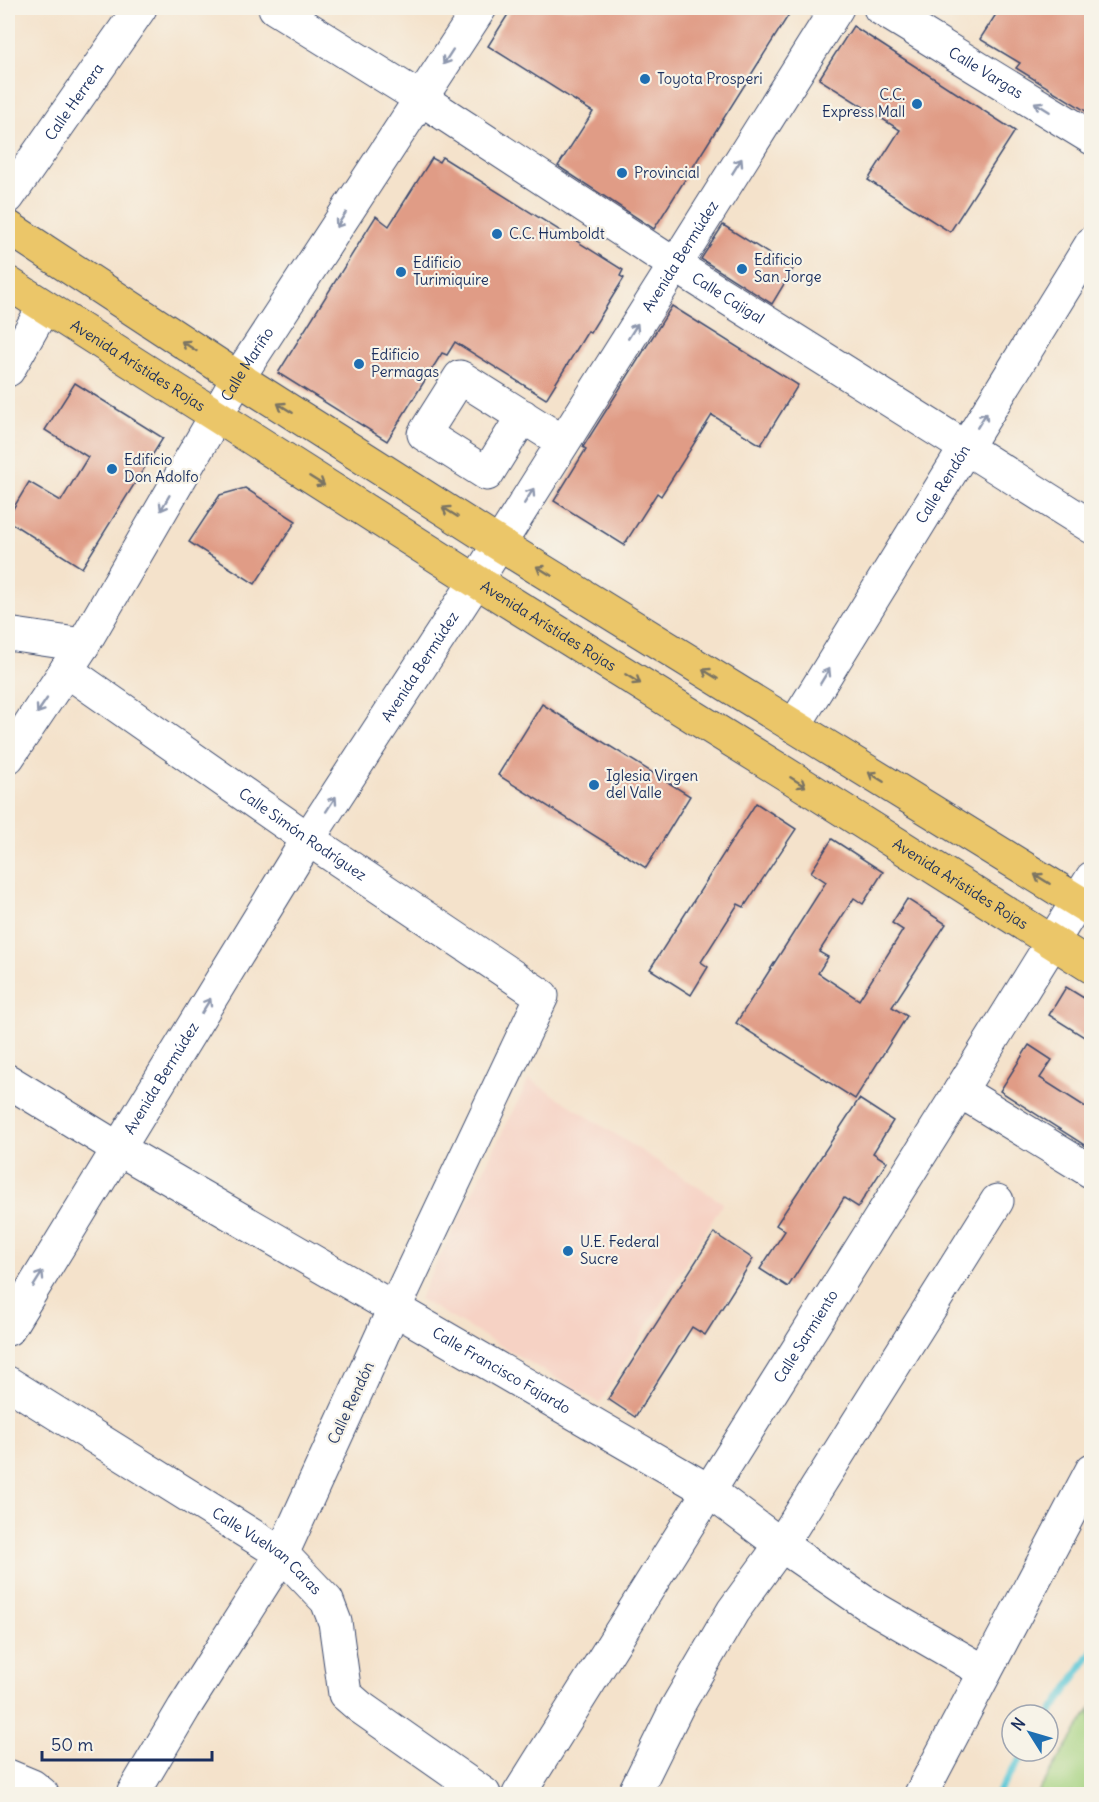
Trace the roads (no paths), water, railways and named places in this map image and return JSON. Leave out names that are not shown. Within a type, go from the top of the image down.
[{"type":"main road","points":[[8,227],[238,378],[499,544],[794,726],[1087,896]]},
{"type":"main road","name":"Avenida Arístides Rojas","points":[[8,283],[476,581],[802,784],[1050,943],[1092,967]]},
{"type":"street","name":"Calle Herrera","points":[[8,197],[140,8]]},
{"type":"street","name":"Calle Cajigal","points":[[275,8],[420,98],[675,265],[1092,527]]},
{"type":"street","name":"Calle Mariño","points":[[8,757],[75,657],[238,378],[480,8]]},
{"type":"street","name":"Avenida Bermúdez","points":[[8,1329],[308,839],[476,581],[837,8]]},
{"type":"street","name":"Calle Vargas","points":[[880,8],[1092,138]]},
{"type":"street","name":"Calle Rendón","points":[[794,726],[964,447],[1092,243]]},
{"type":"street","points":[[8,370],[44,307]]},
{"type":"street","points":[[523,416],[563,442]]},
{"type":"street","points":[[8,634],[75,657]]},
{"type":"street","name":"Calle Simón Rodríguez","points":[[75,657],[308,839],[542,996]]},
{"type":"street","name":"Calle Sarmiento","points":[[519,1794],[960,1091],[1050,943],[1087,896]]},
{"type":"street","name":"Calle Rendón","points":[[133,1794],[184,1708],[282,1554],[394,1309],[542,996]]},
{"type":"street","name":"Calle Francisco Fajardo","points":[[8,1081],[119,1149],[709,1491],[781,1545],[867,1604],[985,1672]]},
{"type":"street","points":[[960,1091],[1092,1172]]},
{"type":"street","points":[[634,1794],[677,1707],[733,1611],[781,1545],[997,1201]]},
{"type":"street","name":"Calle Vuelvan Caras","points":[[8,1383],[282,1554],[327,1601],[335,1622],[345,1694],[484,1794]]},
{"type":"street","points":[[921,1794],[1092,1470]]},
{"type":"street","points":[[8,1776],[32,1786],[42,1794]]},
{"type":"waterway","points":[[1058,1703],[1092,1651]]},
{"type":"waterway","points":[[997,1794],[1018,1763]]},
{"type":"place","name":"Toyota Prosperi","points":[[645,79]]},
{"type":"place","name":"C.C. Express Mall","points":[[917,104]]},
{"type":"place","name":"Provincial","points":[[622,173]]},
{"type":"place","name":"C.C. Humboldt","points":[[497,234]]},
{"type":"place","name":"Edificio San Jorge","points":[[742,269]]},
{"type":"place","name":"Edificio Turimiquire","points":[[401,272]]},
{"type":"place","name":"Edificio Permagas","points":[[359,364]]},
{"type":"place","name":"Edificio Don Adolfo","points":[[112,469]]},
{"type":"place","name":"Iglesia Virgen del Valle","points":[[594,785]]},
{"type":"place","name":"U.E. Federal Sucre","points":[[568,1251]]}]
